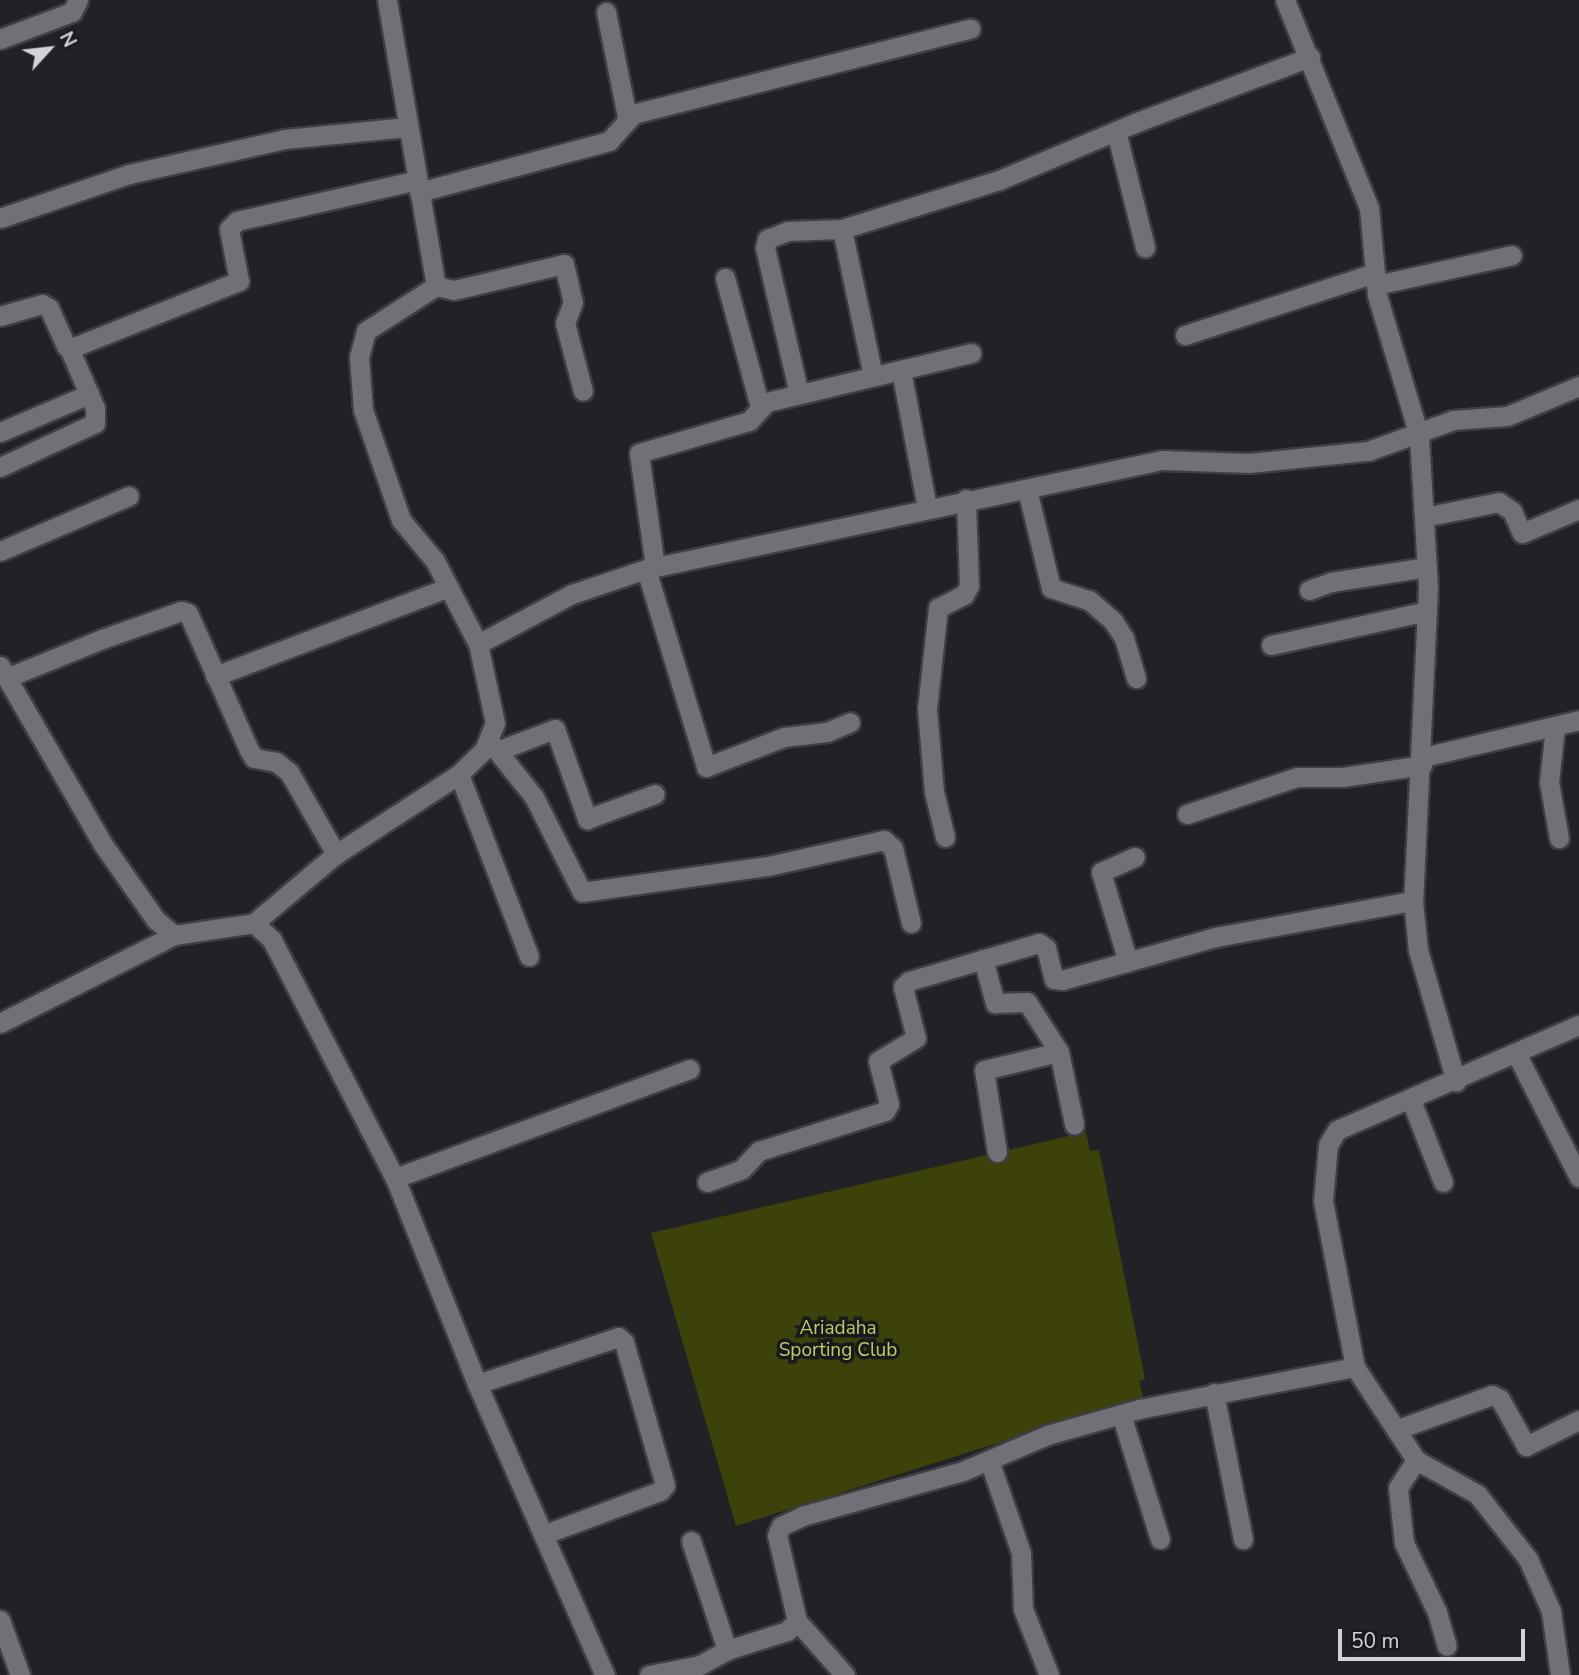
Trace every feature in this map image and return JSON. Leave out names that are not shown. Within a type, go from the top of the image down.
[{"type":"street","points":[[0,39],[72,12],[78,0]]},
{"type":"street","points":[[387,0],[436,286]]},
{"type":"street","points":[[1287,1],[1369,208],[1376,279],[1419,436],[1427,611],[1423,761],[1413,901],[1418,950],[1456,1082]]},
{"type":"street","points":[[606,12],[627,117]]},
{"type":"street","points":[[69,348],[239,281],[229,229],[237,221],[418,186],[609,141],[627,117],[970,29]]},
{"type":"street","points":[[799,394],[765,243],[788,231],[842,229],[999,180],[1116,131],[1310,57]]},
{"type":"street","points":[[0,218],[129,174],[285,139],[407,128]]},
{"type":"street","points":[[1116,131],[1145,247]]},
{"type":"street","points":[[842,229],[873,376]]},
{"type":"street","points":[[1185,335],[1376,279],[1511,255]]},
{"type":"street","points":[[583,391],[565,323],[573,302],[564,264],[454,290],[436,286],[366,331],[359,357],[363,410],[401,520],[435,561],[478,644],[494,704],[494,747],[534,797],[582,892],[768,866],[884,841],[893,848],[911,923]]},
{"type":"street","points":[[725,278],[760,407]]},
{"type":"street","points":[[0,316],[37,304],[45,306],[69,348],[97,417],[93,425],[0,467]]},
{"type":"street","points":[[850,722],[827,732],[784,737],[706,767],[651,568],[639,453],[749,421],[760,407],[799,394],[971,353]]},
{"type":"street","points":[[901,370],[927,507]]},
{"type":"street","points":[[478,644],[572,594],[651,568],[927,507],[1162,460],[1263,462],[1358,452],[1419,436],[1453,420],[1507,415],[1579,386]]},
{"type":"street","points":[[0,432],[89,394]]},
{"type":"street","points":[[1027,489],[1051,588],[1089,600],[1113,621],[1124,638],[1136,678]]},
{"type":"street","points":[[0,551],[129,496]]},
{"type":"street","points":[[945,837],[934,792],[927,709],[938,608],[964,595],[969,586],[967,499]]},
{"type":"street","points":[[1424,517],[1499,502],[1512,511],[1522,533],[1579,509]]},
{"type":"street","points":[[1309,590],[1427,567]]},
{"type":"street","points":[[215,676],[449,587]]},
{"type":"street","points":[[174,935],[137,897],[3,672],[181,611],[188,613],[249,750],[254,758],[276,762],[289,772],[336,854]]},
{"type":"street","points":[[1271,645],[1427,611]]},
{"type":"street","points":[[1187,814],[1297,777],[1343,777],[1423,761],[1579,720]]},
{"type":"street","points":[[1555,727],[1549,782],[1559,838]]},
{"type":"street","points":[[0,1023],[174,935],[254,923],[336,854],[459,774],[494,747],[555,729],[586,819],[655,794]]},
{"type":"street","points":[[459,774],[529,956]]},
{"type":"street","points":[[1128,962],[1101,872],[1135,857]]},
{"type":"street","points":[[707,1182],[741,1169],[759,1151],[885,1111],[889,1104],[878,1061],[916,1038],[905,984],[1038,943],[1045,948],[1057,980],[1241,931],[1413,901]]},
{"type":"street","points":[[254,923],[272,940],[395,1178],[477,1384],[605,1675]]},
{"type":"street","points":[[983,959],[995,1003],[1027,1002],[1059,1052],[1074,1124]]},
{"type":"street","points":[[1560,1675],[1551,1612],[1528,1559],[1477,1494],[1416,1460],[1398,1429],[1354,1367],[1325,1217],[1328,1145],[1337,1130],[1456,1082],[1579,1025]]},
{"type":"street","points":[[996,1152],[984,1070],[1059,1052]]},
{"type":"street","points":[[1517,1055],[1579,1177]]},
{"type":"street","points":[[395,1178],[690,1069]]},
{"type":"street","points":[[1411,1100],[1443,1182]]},
{"type":"street","points":[[477,1384],[618,1337],[624,1342],[665,1485],[660,1491],[545,1534]]},
{"type":"street","points":[[845,1675],[797,1621],[777,1535],[780,1526],[989,1460],[1047,1435],[1121,1414],[1214,1392],[1354,1367]]},
{"type":"street","points":[[1214,1392],[1243,1539]]},
{"type":"street","points":[[1398,1429],[1492,1395],[1500,1399],[1526,1446],[1579,1420]]},
{"type":"street","points":[[1121,1414],[1160,1539]]},
{"type":"street","points":[[989,1460],[1021,1553],[1023,1609],[1049,1675]]},
{"type":"street","points":[[1416,1460],[1398,1488],[1404,1543],[1437,1612],[1447,1646]]},
{"type":"street","points":[[691,1541],[727,1650]]},
{"type":"street","points":[[0,1620],[20,1675]]},
{"type":"street","points":[[649,1675],[683,1672],[727,1650],[787,1631],[797,1621]]},
{"type":"green space","name":"Ariadaha Sporting Club","points":[[1086,1132],[1090,1151],[1099,1150],[1145,1379],[1139,1381],[1143,1397],[736,1526],[651,1233]]}]
